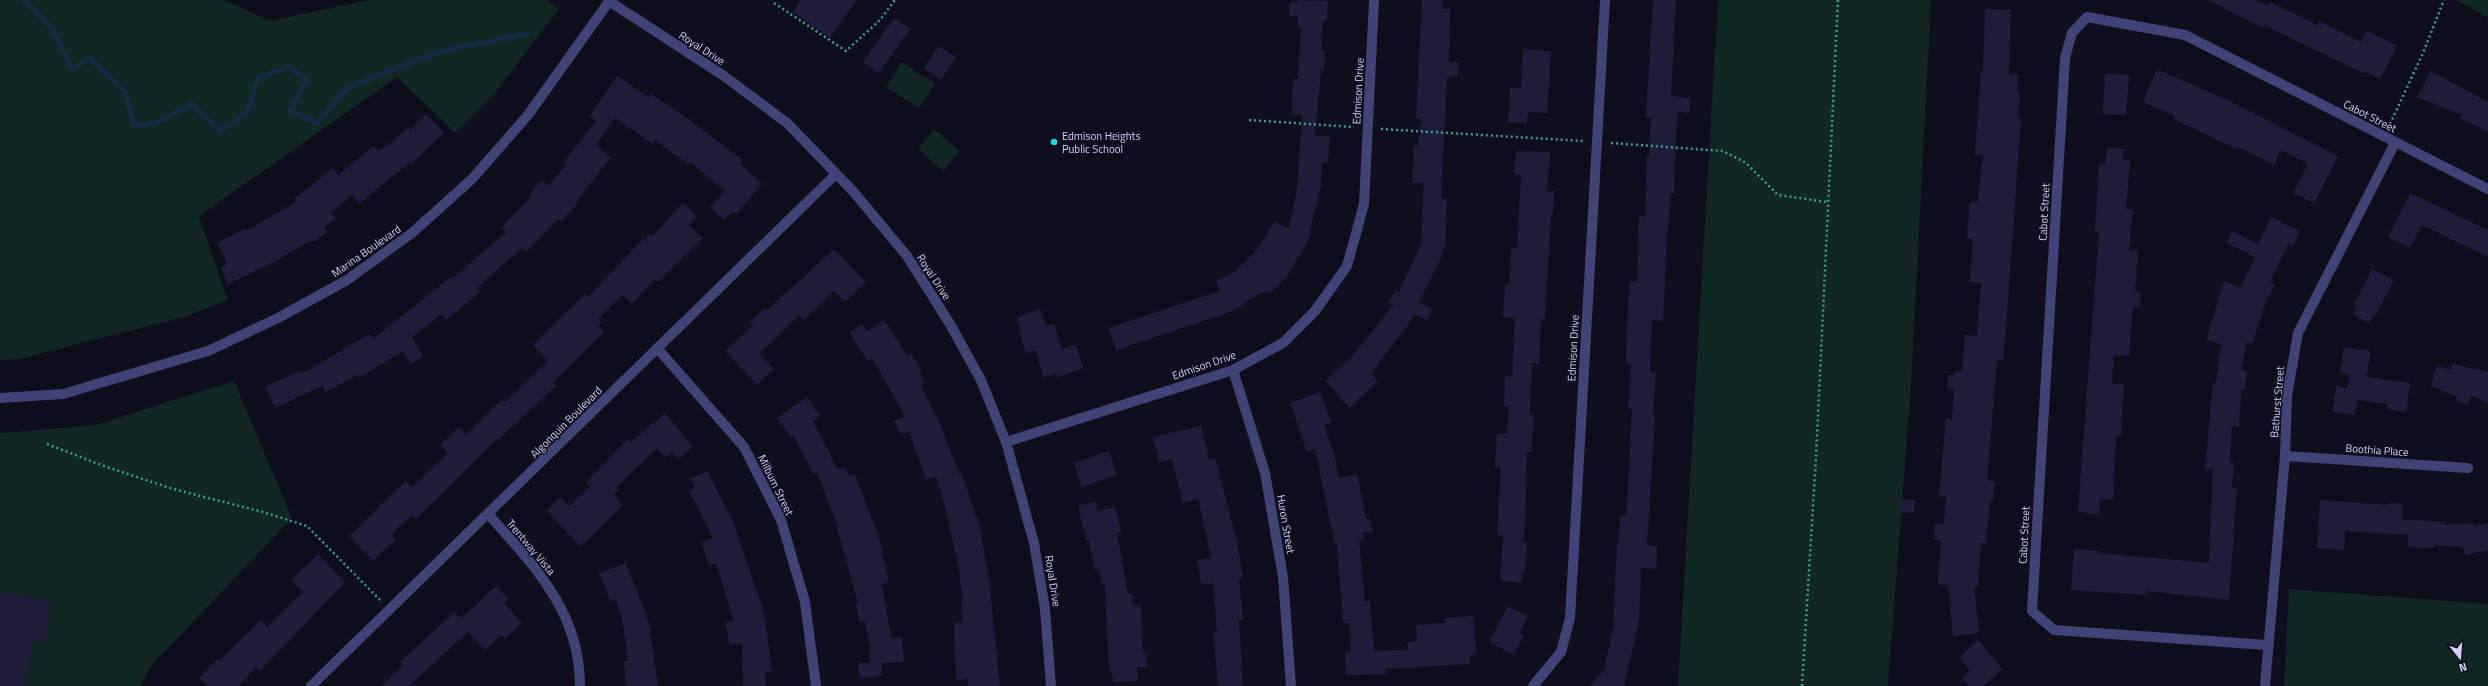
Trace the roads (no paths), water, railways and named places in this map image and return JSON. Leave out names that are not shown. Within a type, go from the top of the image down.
[{"type":"street","name":"Edmison Drive","points":[[1006,442],[1233,370],[1282,343],[1315,311],[1347,266],[1364,204],[1374,0]]},
{"type":"street","name":"Edmison Drive","points":[[1532,686],[1561,652],[1570,618],[1605,0]]},
{"type":"street","name":"Royal Drive","points":[[609,1],[724,76],[787,124],[836,174],[907,256],[946,318],[981,380],[1006,442],[1034,543],[1045,609],[1051,686]]},
{"type":"street","name":"Marina Boulevard","points":[[0,398],[63,394],[208,350],[278,318],[347,280],[412,233],[472,179],[528,115],[609,1]]},
{"type":"street","name":"Cabot Street","points":[[2267,645],[2054,630],[2032,611],[2065,58],[2072,33],[2087,17],[2185,35],[2488,189]]},
{"type":"street","name":"Bathurst Street","points":[[2264,686],[2285,456],[2287,396],[2298,333],[2395,143]]},
{"type":"street","name":"Algonquin Boulevard","points":[[311,686],[489,515],[657,348],[836,174]]},
{"type":"street","name":"Milburn Street","points":[[657,348],[744,447],[781,520],[805,602],[816,686]]},
{"type":"street","name":"Huron Street","points":[[1233,370],[1265,473],[1283,577],[1291,686]]},
{"type":"street","name":"Boothia Place","points":[[2285,456],[2468,468]]},
{"type":"street","name":"Trentway Vista","points":[[489,515],[540,572],[566,616],[580,667],[580,686]]},
{"type":"waterway","points":[[24,0],[52,28],[72,69],[90,58],[125,91],[134,126],[157,123],[192,104],[221,131],[247,112],[258,78],[289,67],[307,79],[290,111],[317,123],[347,88],[441,51],[527,34]]},
{"type":"place","name":"Edmison Heights Public School","points":[[1054,142]]}]
